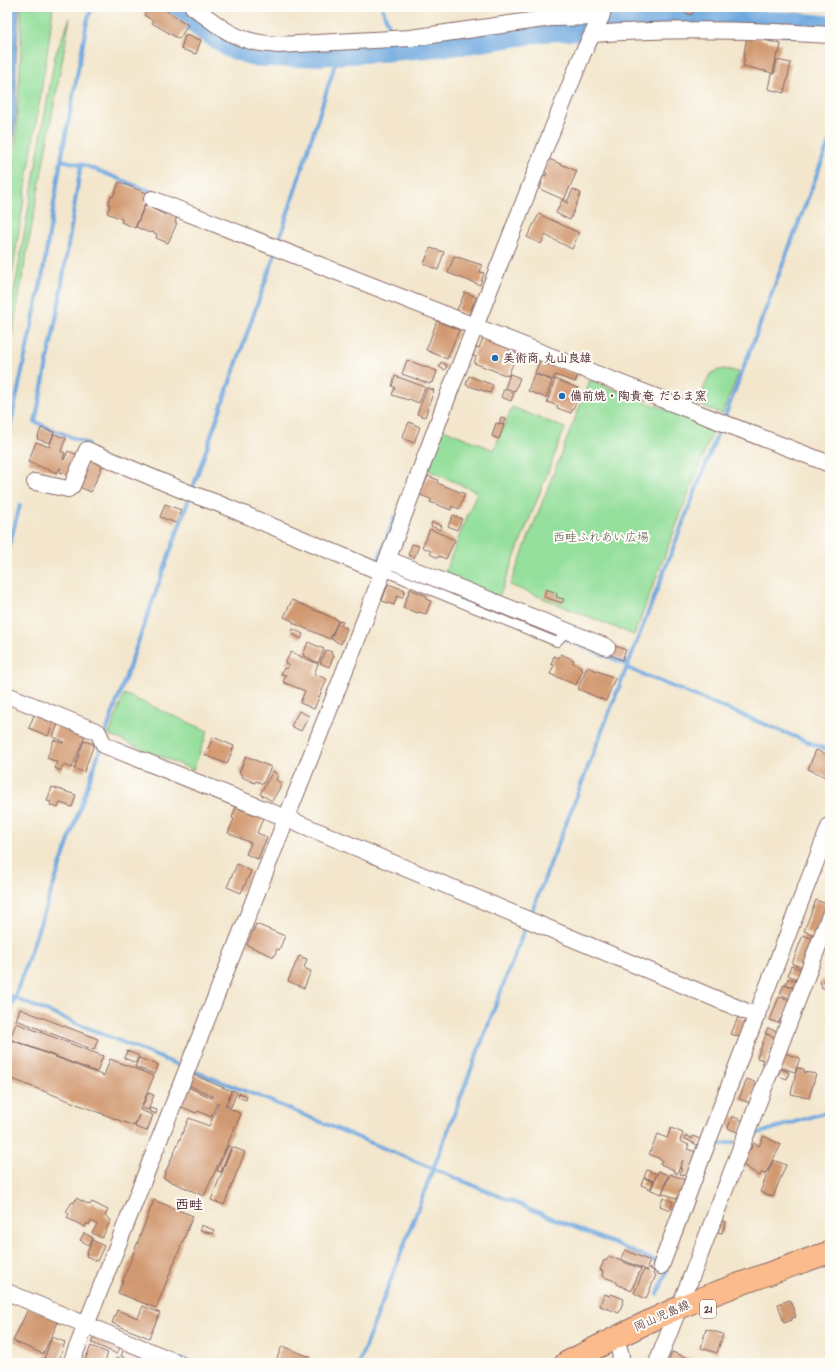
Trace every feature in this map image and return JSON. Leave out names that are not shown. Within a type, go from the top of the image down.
[{"type":"main road","name":"岡山児島線","points":[[591,1363],[619,1356],[676,1316],[756,1278],[830,1252]]},
{"type":"main road","name":"岡山児島線","points":[[566,1363],[631,1330],[719,1304],[830,1264]]},
{"type":"street","points":[[193,7],[243,39],[278,45],[394,39],[438,35],[551,18],[598,22],[636,31],[732,31],[830,35]]},
{"type":"street","points":[[71,1363],[82,1323],[114,1256],[282,817],[548,141],[598,22]]},
{"type":"street","points":[[152,199],[475,327],[830,464]]},
{"type":"street","points":[[35,482],[68,489],[72,486],[87,450],[191,494],[381,568],[563,636],[607,647]]},
{"type":"street","points":[[7,695],[282,817],[758,1014]]},
{"type":"street","points":[[662,1263],[830,825]]},
{"type":"street","points":[[656,1363],[676,1316],[830,915]]},
{"type":"street","points":[[7,1292],[178,1363]]},
{"type":"green space","points":[[22,7],[53,7],[49,41],[7,301],[7,202],[16,140]]},
{"type":"green space","points":[[70,18],[7,361],[7,324],[17,275],[55,56]]},
{"type":"green space","points":[[724,369],[739,372],[722,414],[697,404],[710,374]]},
{"type":"green space","name":"西畦ふれあい広場","points":[[590,380],[714,428],[634,635],[510,585]]},
{"type":"green space","points":[[512,407],[565,428],[499,597],[444,574],[477,492],[428,470],[443,429],[494,450]]},
{"type":"green space","points":[[124,694],[208,731],[193,770],[109,735]]},
{"type":"water","points":[[7,7],[19,7],[16,62],[16,114],[7,182]]},
{"type":"building","points":[[149,7],[161,7],[188,25],[179,39],[152,23],[153,21],[144,15]]},
{"type":"building","points":[[686,7],[694,7],[692,15],[685,13]]},
{"type":"building","points":[[185,35],[201,40],[196,54],[181,49]]},
{"type":"building","points":[[747,36],[781,44],[779,54],[777,53],[773,73],[743,66]]},
{"type":"building","points":[[777,60],[791,63],[784,93],[768,89],[771,74],[774,74]]},
{"type":"building","points":[[549,159],[577,171],[564,200],[540,189],[544,175],[546,176],[547,173],[543,171]]},
{"type":"building","points":[[119,182],[149,194],[135,228],[121,222],[122,219],[107,213],[111,196],[113,197]]},
{"type":"building","points":[[573,189],[581,193],[570,220],[556,213],[562,200],[568,203],[567,202]]},
{"type":"building","points":[[145,205],[165,215],[166,212],[177,216],[175,223],[177,223],[168,243],[156,238],[157,234],[150,233],[136,227]]},
{"type":"building","points":[[539,214],[579,233],[572,249],[545,235],[541,244],[527,237]]},
{"type":"building","points":[[430,248],[444,252],[438,270],[424,264]]},
{"type":"building","points":[[454,256],[482,265],[480,272],[484,273],[480,285],[448,273]]},
{"type":"building","points":[[465,292],[476,297],[469,315],[457,310]]},
{"type":"building","points":[[437,321],[459,330],[447,359],[426,350]]},
{"type":"building","points":[[485,333],[513,345],[511,351],[517,354],[508,376],[474,363],[476,357],[473,356],[476,347],[479,348]]},
{"type":"building","points":[[407,360],[437,371],[433,383],[431,382],[430,384],[402,374]]},
{"type":"building","points":[[540,360],[578,375],[575,382],[555,375],[553,380],[535,373]]},
{"type":"building","points":[[441,362],[447,365],[445,370],[439,367]]},
{"type":"building","points":[[510,374],[520,378],[515,391],[505,388]]},
{"type":"building","points":[[534,374],[552,381],[546,398],[528,391]]},
{"type":"building","points":[[395,376],[425,387],[419,403],[392,395],[395,387],[392,386]]},
{"type":"building","points":[[469,376],[493,385],[490,393],[466,385]]},
{"type":"building","name":"備前焼・陶貴奄 だるま窯","points":[[555,379],[578,388],[574,399],[577,400],[571,413],[557,408],[558,406],[547,402]]},
{"type":"building","points":[[427,388],[434,390],[425,417],[417,414]]},
{"type":"building","points":[[504,389],[514,393],[511,401],[501,397]]},
{"type":"building","points":[[501,418],[506,419],[503,425],[499,423]]},
{"type":"building","points":[[409,422],[420,427],[414,443],[402,438]]},
{"type":"building","points":[[496,423],[504,425],[499,439],[492,436]]},
{"type":"building","points":[[41,428],[54,432],[50,443],[37,439]]},
{"type":"building","points":[[54,434],[66,438],[61,451],[65,453],[64,460],[68,451],[80,456],[72,476],[60,472],[61,468],[57,473],[28,462],[36,442],[49,447]]},
{"type":"building","points":[[90,456],[104,462],[91,492],[77,486]]},
{"type":"building","points":[[428,476],[438,480],[437,483],[465,494],[459,509],[452,506],[451,510],[430,502],[431,499],[420,495]]},
{"type":"building","points":[[165,504],[181,510],[176,523],[160,517]]},
{"type":"building","points":[[453,515],[462,519],[457,530],[448,526]]},
{"type":"building","points":[[432,522],[442,526],[440,530],[431,526]]},
{"type":"building","points":[[430,529],[455,540],[446,559],[439,556],[438,558],[430,554],[431,551],[422,547]]},
{"type":"building","points":[[412,544],[419,546],[414,558],[408,555]]},
{"type":"building","points":[[388,584],[405,590],[402,598],[397,596],[394,605],[382,601]]},
{"type":"building","points":[[410,589],[427,596],[426,599],[431,601],[426,614],[403,608]]},
{"type":"building","points":[[546,589],[557,593],[556,597],[564,599],[562,603],[544,597]]},
{"type":"building","points":[[292,600],[338,620],[330,639],[293,623],[293,621],[284,617]]},
{"type":"building","points":[[339,621],[343,622],[341,626],[347,628],[341,644],[331,639]]},
{"type":"building","points":[[293,629],[303,634],[301,639],[291,633]]},
{"type":"building","points":[[308,642],[324,649],[318,663],[303,655]]},
{"type":"building","points":[[608,643],[626,650],[622,660],[604,652]]},
{"type":"building","points":[[326,650],[332,652],[331,654],[334,656],[329,667],[320,663]]},
{"type":"building","points":[[291,652],[318,664],[314,674],[327,679],[314,709],[300,703],[305,691],[283,682],[286,675],[281,674],[284,668],[287,669],[289,665],[285,663]]},
{"type":"building","points":[[561,654],[574,660],[573,663],[582,667],[580,669],[583,670],[576,685],[550,674],[554,665],[551,664],[554,656],[559,658]]},
{"type":"building","points":[[587,667],[615,678],[606,701],[578,689]]},
{"type":"building","points":[[299,711],[309,716],[301,731],[291,726]]},
{"type":"building","points":[[34,715],[53,723],[48,736],[29,728]]},
{"type":"building","points":[[58,724],[85,736],[72,768],[63,765],[61,771],[55,768],[57,762],[47,758],[54,740],[63,743],[63,741],[53,737]]},
{"type":"building","points":[[213,737],[234,746],[227,764],[205,755]]},
{"type":"building","points":[[84,741],[94,744],[84,772],[74,769]]},
{"type":"building","points":[[816,750],[830,756],[830,772],[828,778],[808,769]]},
{"type":"building","points":[[246,756],[271,767],[263,784],[256,781],[255,783],[242,777],[243,775],[239,773]]},
{"type":"building","points":[[273,771],[278,775],[276,780],[282,784],[272,801],[260,794]]},
{"type":"building","points":[[52,787],[76,795],[72,807],[60,803],[58,808],[50,805],[51,802],[47,801]]},
{"type":"building","points":[[237,804],[264,816],[257,833],[267,837],[258,859],[246,854],[251,843],[228,833],[234,819],[232,818]]},
{"type":"building","points":[[237,864],[251,871],[241,893],[227,887]]},
{"type":"building","points":[[816,900],[827,904],[815,935],[804,931]]},
{"type":"building","points":[[256,924],[285,936],[274,957],[247,945]]},
{"type":"building","points":[[803,935],[814,939],[803,968],[792,964]]},
{"type":"building","points":[[299,956],[307,959],[304,968],[311,971],[304,988],[288,981]]},
{"type":"building","points":[[791,966],[802,970],[798,980],[788,975]]},
{"type":"building","points":[[788,978],[798,982],[795,988],[786,984]]},
{"type":"building","points":[[829,979],[830,987],[822,988],[820,981]]},
{"type":"building","points":[[784,984],[795,989],[791,999],[780,994]]},
{"type":"building","points":[[779,997],[791,1000],[783,1020],[780,1019],[778,1023],[770,1020]]},
{"type":"building","points":[[20,1009],[98,1039],[94,1050],[16,1020]]},
{"type":"building","points":[[738,1017],[749,1021],[742,1038],[731,1034]]},
{"type":"building","points":[[16,1023],[103,1056],[97,1072],[10,1039]]},
{"type":"building","points":[[768,1028],[778,1032],[765,1065],[762,1063],[763,1060],[757,1058],[766,1034],[774,1037],[765,1033]]},
{"type":"building","points":[[9,1039],[104,1076],[110,1059],[154,1076],[140,1110],[153,1115],[147,1131],[135,1127],[139,1115],[134,1126],[7,1077],[7,1043]]},
{"type":"building","points":[[127,1051],[139,1056],[136,1063],[124,1058]]},
{"type":"building","points":[[784,1053],[800,1058],[795,1072],[778,1067]]},
{"type":"building","points":[[139,1058],[158,1065],[155,1074],[135,1067]]},
{"type":"building","points":[[797,1068],[804,1069],[804,1072],[816,1074],[809,1098],[791,1094]]},
{"type":"building","points":[[780,1069],[789,1072],[787,1079],[778,1076]]},
{"type":"building","points":[[190,1073],[231,1091],[225,1106],[241,1114],[204,1196],[163,1178],[189,1118],[209,1126],[219,1103],[217,1103],[211,1117],[198,1111],[196,1113],[180,1106],[188,1087],[212,1098],[213,1096],[186,1084]]},
{"type":"building","points":[[747,1079],[757,1083],[750,1103],[739,1099]]},
{"type":"building","points":[[232,1090],[237,1092],[231,1107],[226,1105]]},
{"type":"building","points":[[148,1093],[154,1095],[148,1110],[142,1108]]},
{"type":"building","points":[[239,1093],[247,1096],[246,1100],[238,1097]]},
{"type":"building","points":[[150,1108],[157,1110],[156,1114],[149,1111]]},
{"type":"building","points":[[732,1116],[743,1121],[739,1133],[728,1128]]},
{"type":"building","points":[[671,1128],[683,1133],[680,1141],[689,1145],[687,1149],[699,1153],[690,1177],[680,1174],[683,1160],[677,1174],[674,1170],[660,1164],[662,1160],[649,1154],[658,1134],[667,1138]]},
{"type":"building","points":[[686,1135],[692,1139],[693,1136],[702,1140],[699,1146],[684,1138]]},
{"type":"building","points":[[764,1136],[781,1145],[765,1174],[762,1172],[760,1176],[743,1165],[749,1149],[750,1150],[754,1143],[759,1146]]},
{"type":"building","points":[[228,1146],[231,1147],[221,1172],[217,1171]]},
{"type":"building","points":[[232,1147],[245,1152],[224,1205],[211,1200]]},
{"type":"building","points":[[773,1160],[786,1165],[773,1197],[760,1192]]},
{"type":"building","points":[[647,1170],[657,1174],[654,1181],[644,1177]]},
{"type":"building","points":[[658,1171],[668,1175],[662,1194],[651,1190]]},
{"type":"building","points":[[670,1174],[688,1181],[681,1200],[662,1193]]},
{"type":"building","points":[[644,1178],[653,1182],[650,1189],[641,1185]]},
{"type":"building","points":[[76,1198],[90,1205],[92,1202],[108,1210],[105,1216],[111,1220],[102,1238],[92,1233],[97,1224],[91,1221],[89,1225],[87,1223],[85,1227],[67,1218],[69,1214],[66,1212],[72,1202],[74,1203]]},
{"type":"building","points":[[663,1198],[673,1202],[670,1210],[660,1206]]},
{"type":"building","points":[[154,1200],[193,1216],[156,1308],[118,1293]]},
{"type":"building","points":[[722,1221],[726,1222],[722,1233],[718,1232]]},
{"type":"building","points":[[201,1225],[214,1230],[213,1234],[200,1230]]},
{"type":"building","points":[[84,1233],[93,1238],[89,1245],[80,1240]]},
{"type":"building","points":[[92,1240],[104,1246],[97,1261],[86,1256]]},
{"type":"building","points":[[625,1250],[650,1261],[646,1270],[621,1259]]},
{"type":"building","points":[[609,1256],[641,1269],[631,1291],[617,1284],[617,1282],[602,1276],[603,1271],[600,1270],[604,1260],[606,1261]]},
{"type":"building","points":[[649,1268],[654,1271],[653,1274],[656,1275],[646,1299],[634,1293],[644,1270],[648,1271]]},
{"type":"building","points":[[604,1294],[610,1296],[611,1294],[624,1299],[619,1313],[600,1306]]},
{"type":"building","points":[[790,1300],[796,1317],[784,1323],[778,1304]]},
{"type":"building","points":[[143,1306],[160,1313],[149,1338],[112,1323],[117,1310],[138,1318]]},
{"type":"building","points":[[29,1307],[59,1320],[43,1354],[13,1341]]},
{"type":"building","points":[[706,1329],[723,1334],[717,1353],[701,1348]]},
{"type":"building","points":[[96,1334],[121,1345],[117,1354],[92,1343]]},
{"type":"building","points":[[52,1337],[65,1342],[58,1363],[44,1359]]},
{"type":"building","points":[[91,1346],[108,1353],[105,1361],[110,1363],[84,1362]]},
{"type":"building","points":[[125,1346],[141,1353],[136,1363],[121,1356]]},
{"type":"building","points":[[282,1346],[310,1357],[308,1363],[275,1363]]},
{"type":"building","points":[[672,1352],[702,1363],[668,1363]]},
{"type":"building","points":[[117,1357],[130,1363],[114,1363]]},
{"type":"waterway","points":[[7,441],[42,278],[60,166],[88,17],[93,7]]},
{"type":"waterway","points":[[174,7],[231,46],[255,54],[290,55],[387,49],[465,42],[548,29],[583,28],[612,23],[733,22],[785,24],[830,28]]},
{"type":"waterway","points":[[382,7],[392,35]]},
{"type":"waterway","points":[[579,43],[583,28]]},
{"type":"waterway","points":[[278,244],[339,52]]},
{"type":"waterway","points":[[724,419],[830,140]]},
{"type":"waterway","points":[[62,160],[86,166],[155,193]]},
{"type":"waterway","points":[[81,164],[58,309],[35,422],[88,444]]},
{"type":"waterway","points":[[192,490],[276,251]]},
{"type":"waterway","points":[[530,916],[721,425]]},
{"type":"waterway","points":[[105,735],[190,496]]},
{"type":"waterway","points":[[7,553],[20,505]]},
{"type":"waterway","points":[[376,566],[395,516]]},
{"type":"waterway","points":[[523,622],[628,665]]},
{"type":"waterway","points":[[627,668],[830,751]]},
{"type":"waterway","points":[[7,1020],[101,747]]},
{"type":"waterway","points":[[359,1363],[527,923]]},
{"type":"waterway","points":[[7,995],[183,1067]]},
{"type":"waterway","points":[[194,1071],[263,1098],[658,1262]]},
{"type":"waterway","points":[[750,1136],[830,1111]]},
{"type":"waterway","points":[[713,1146],[734,1142]]},
{"type":"waterway","points":[[658,1294],[667,1269]]},
{"type":"waterway","points":[[181,1359],[192,1363]]},
{"type":"place","name":"美術商 丸山良雄","points":[[495,358]]},
{"type":"place","name":"備前焼・陶貴奄 だるま窯","points":[[562,396]]},
{"type":"district","name":"西畦","points":[[189,1205]]}]
